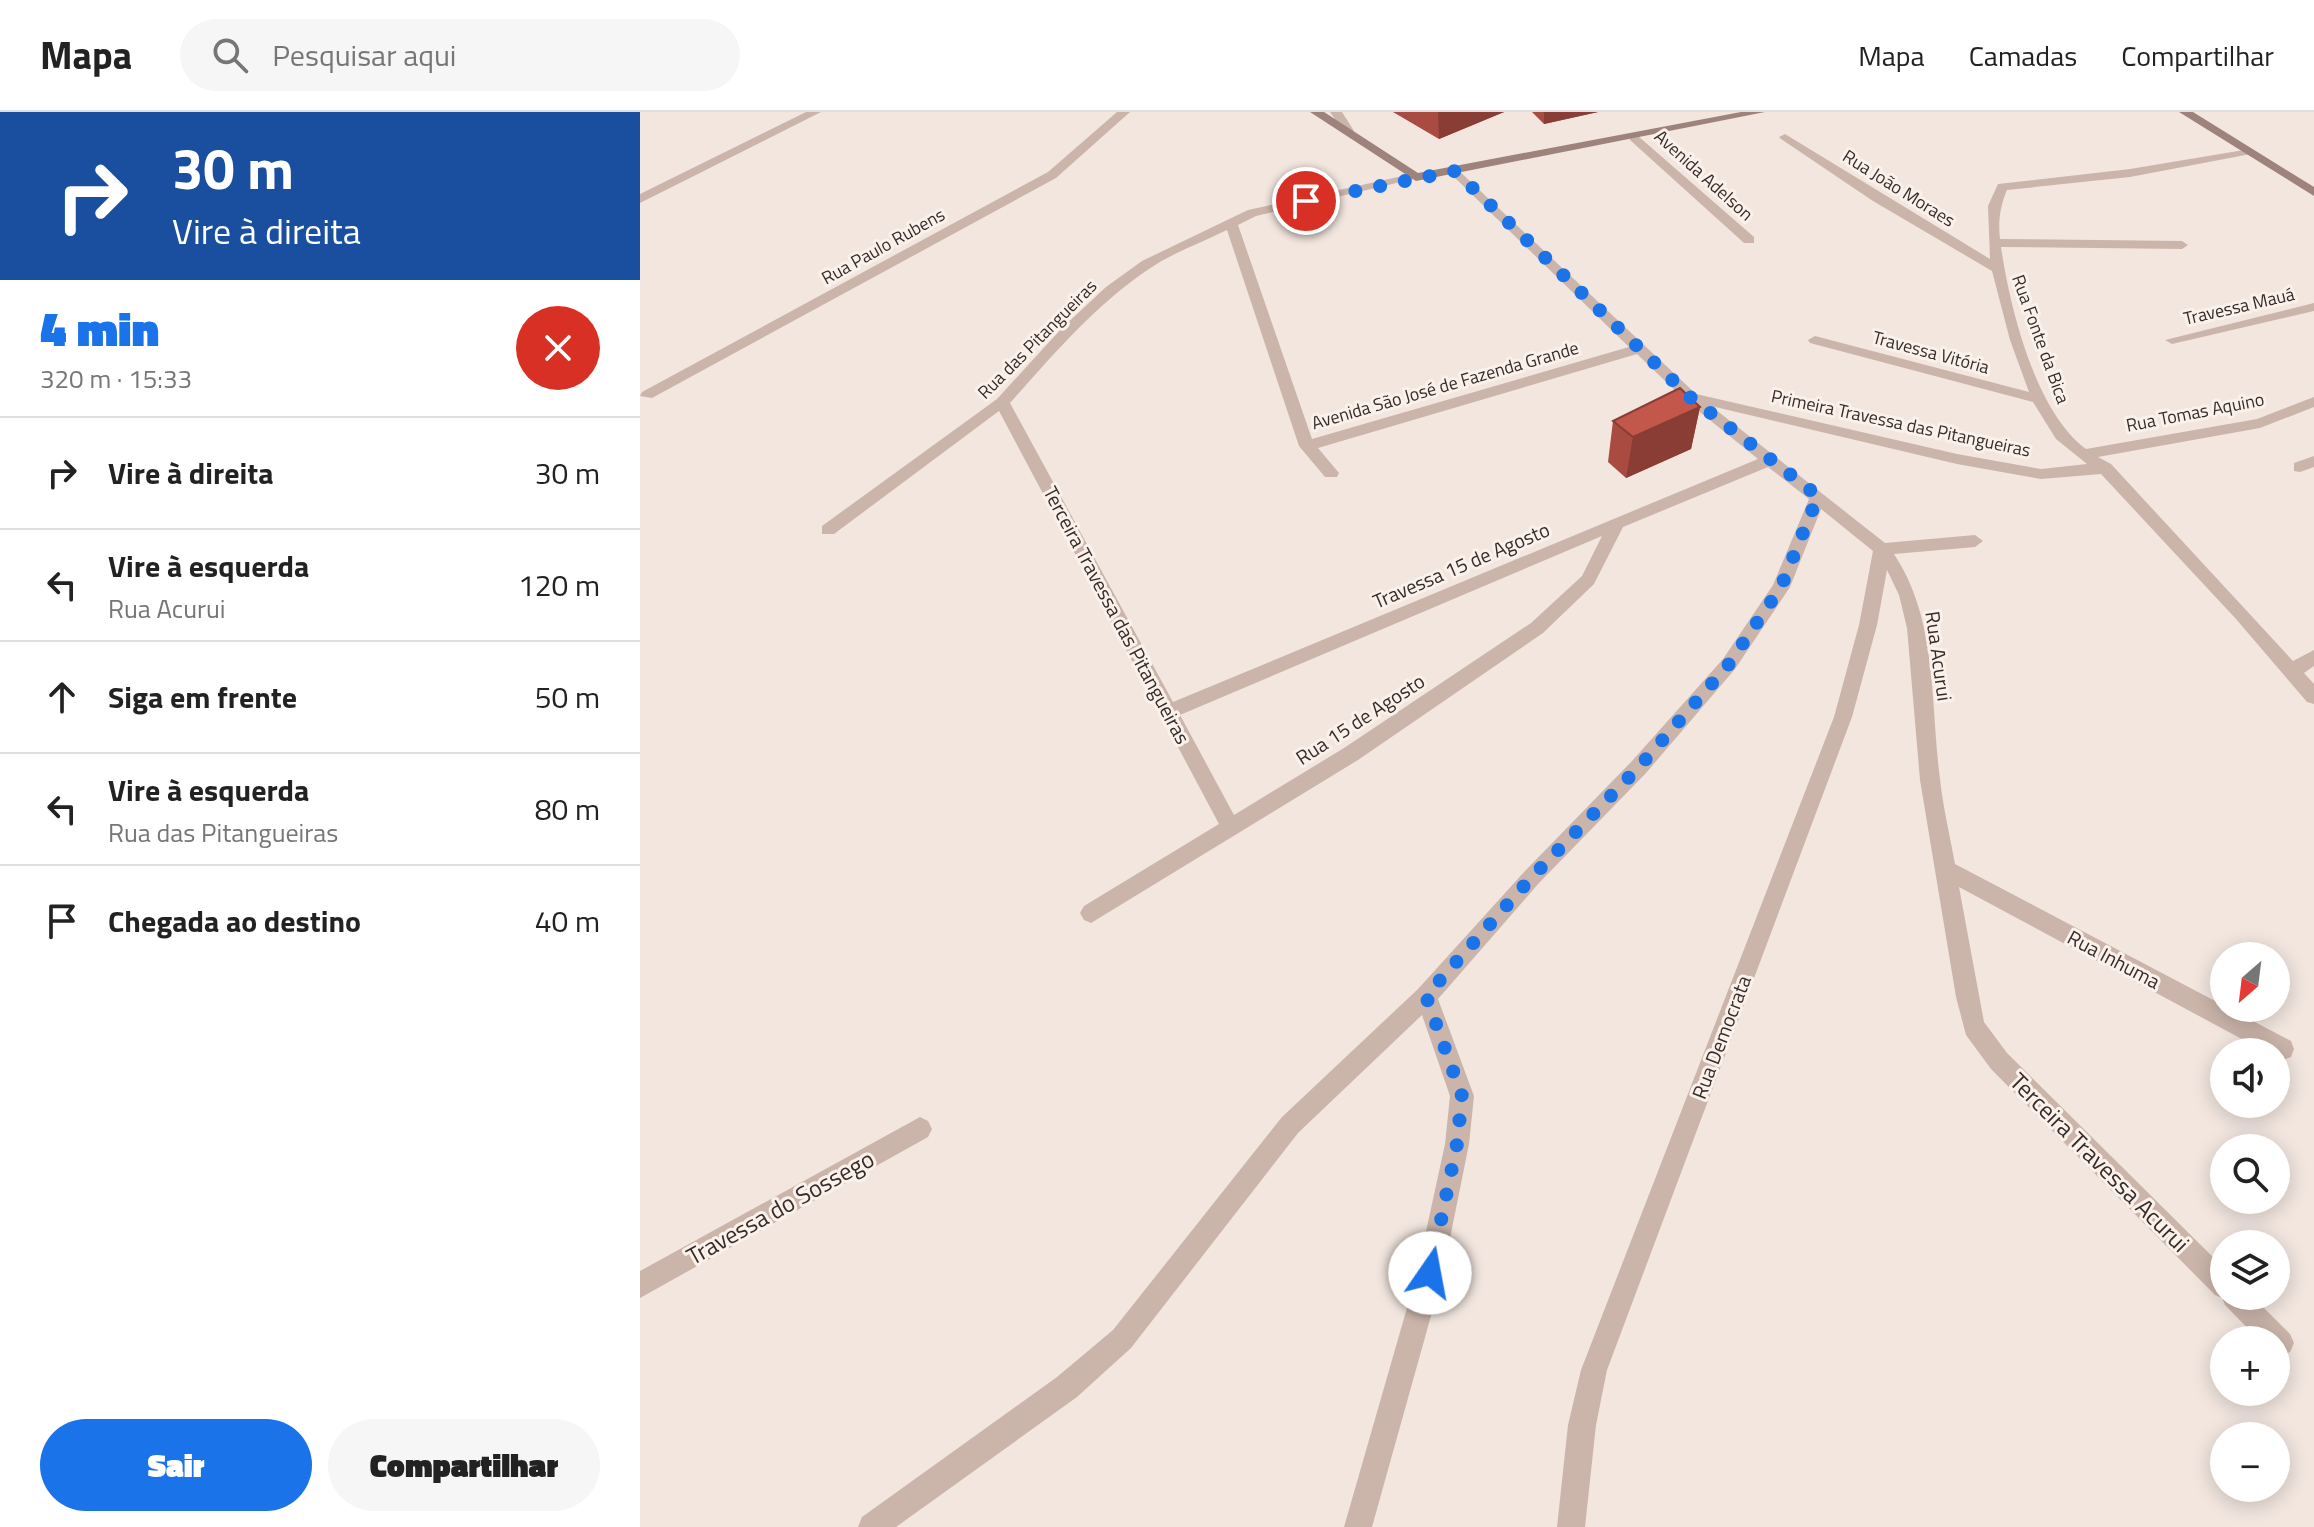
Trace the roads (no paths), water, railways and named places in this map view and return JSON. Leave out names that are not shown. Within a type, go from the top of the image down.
[{"type":"street","points":[[640,199],[815,112]]},
{"type":"street","name":"Rua Paulo Rubens","points":[[647,395],[1052,175],[1124,112]]},
{"type":"street","points":[[1316,112],[1416,177]]},
{"type":"street","points":[[1336,112],[1348,131]]},
{"type":"street","name":"Rua das Pitangueiras","points":[[828,530],[1002,402],[1067,331],[1111,290],[1147,264],[1230,221],[1416,177],[1759,112]]},
{"type":"street","points":[[2185,112],[2314,192]]},
{"type":"street","name":"Rua João Moraes","points":[[1785,137],[1877,198],[1995,268]]},
{"type":"street","name":"Avenida Adelson","points":[[1634,138],[1749,240]]},
{"type":"street","name":"Rua Fonte da Bica","points":[[2250,153],[2130,173],[2002,187],[1997,192],[1995,268],[2039,399],[2063,438],[2082,455],[2105,468],[2314,697]]},
{"type":"street","points":[[1455,171],[1640,348]]},
{"type":"street","points":[[1230,221],[1307,446],[1331,473]]},
{"type":"street","points":[[1994,243],[2182,245]]},
{"type":"street","name":"Travessa Mauá","points":[[2172,340],[2314,307]]},
{"type":"street","name":"Travessa Vitória","points":[[1815,340],[2039,399]]},
{"type":"street","name":"Rua Acurui","points":[[1640,348],[1690,397],[1882,549],[1908,595],[1916,628],[1930,780],[1964,983],[1979,1037]]},
{"type":"street","name":"Avenida São José de Fazenda Grande","points":[[1307,446],[1640,348]]},
{"type":"street","name":"Primeira Travessa das Pitangueiras","points":[[1690,397],[1957,459],[2041,474],[2105,468]]},
{"type":"street","name":"Terceira Travessa das Pitangueiras","points":[[1002,402],[1231,828]]},
{"type":"street","name":"Rua Tomas Aquino","points":[[2082,455],[2260,423],[2314,402]]},
{"type":"street","name":"Travessa 15 de Agosto","points":[[1169,711],[1769,460]]},
{"type":"street","points":[[872,1527],[1067,1387],[1122,1339],[1290,1125],[1426,996],[1532,877],[1639,767],[1729,664],[1781,587],[1818,496]]},
{"type":"street","name":"Rua 15 de Agosto","points":[[1091,913],[1351,754],[1537,628],[1588,580],[1617,524]]},
{"type":"street","points":[[1882,549],[1975,541]]},
{"type":"street","name":"Rua Democrata","points":[[1571,1527],[1582,1425],[1594,1370],[1843,717],[1868,625],[1882,549]]},
{"type":"street","points":[[2292,671],[2313,659]]},
{"type":"street","name":"Rua Inhuma","points":[[1945,869],[2262,1038]]},
{"type":"street","points":[[1358,1527],[1430,1273],[1457,1144],[1462,1096],[1426,996]]},
{"type":"street","name":"Terceira Travessa Acurui","points":[[1979,1037],[1999,1061],[2210,1272]]},
{"type":"street","name":"Travessa do Sossego","points":[[640,1285],[920,1129]]},
{"type":"street","points":[[2248,1310],[2264,1326]]}]
